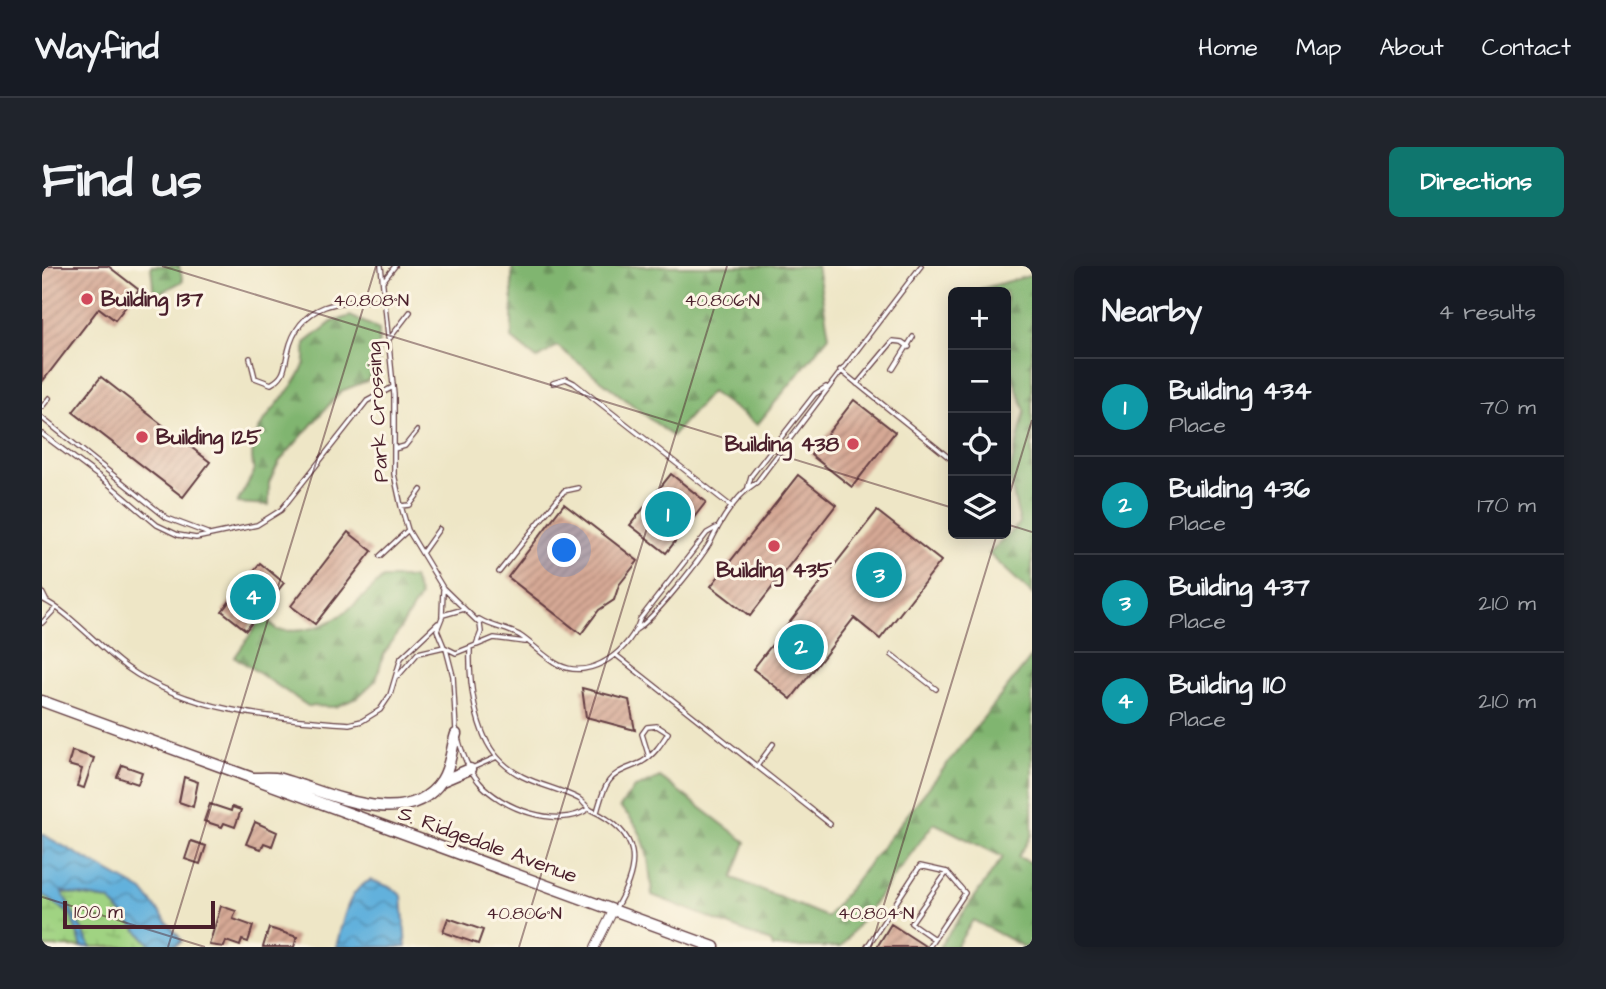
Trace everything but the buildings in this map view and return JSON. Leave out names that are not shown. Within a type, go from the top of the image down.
[{"type":"main road","name":"S. Ridgedale Avenue","points":[[42,701],[248,779],[714,947]]},
{"type":"main road","points":[[248,779],[278,778],[349,802],[373,806],[407,803],[433,790],[442,780],[456,734]]},
{"type":"main road","points":[[442,780],[470,769]]},
{"type":"street","points":[[595,947],[613,911]]},
{"type":"lane","name":"Park Crossing","points":[[381,266],[393,387],[394,474],[401,506],[408,530],[443,588],[464,609]]},
{"type":"lane","points":[[383,281],[395,266]]},
{"type":"lane","points":[[747,488],[757,482],[784,448],[822,399],[840,370],[921,266]]},
{"type":"lane","points":[[250,358],[255,378],[271,384],[280,379],[285,371],[292,339],[302,323],[319,307],[354,300],[385,301]]},
{"type":"lane","points":[[388,340],[410,312]]},
{"type":"lane","points":[[893,369],[913,337]]},
{"type":"lane","points":[[857,384],[892,341],[902,342],[909,347]]},
{"type":"lane","points":[[840,370],[948,457]]},
{"type":"lane","points":[[553,383],[566,379],[574,383],[732,507]]},
{"type":"lane","points":[[637,629],[640,619],[707,533],[716,527],[747,488],[751,476],[815,394],[828,386]]},
{"type":"lane","points":[[42,434],[162,528],[196,538],[257,525],[281,510],[367,401],[393,387]]},
{"type":"lane","points":[[42,407],[49,398]]},
{"type":"lane","points":[[42,418],[167,518],[209,534]]},
{"type":"lane","points":[[394,449],[405,446],[417,431]]},
{"type":"lane","points":[[499,572],[565,491],[578,488]]},
{"type":"lane","points":[[401,506],[410,505],[421,490]]},
{"type":"lane","points":[[397,678],[397,665],[405,652],[450,611],[464,609],[495,629],[521,636],[525,642],[558,664],[573,668],[601,664],[616,655],[637,629],[646,623],[713,538],[716,527]]},
{"type":"lane","points":[[422,552],[439,529]]},
{"type":"lane","points":[[380,556],[408,530]]},
{"type":"lane","points":[[443,588],[445,596],[437,630],[453,676],[456,734],[470,769],[492,794],[515,807],[567,817],[578,816],[588,809]]},
{"type":"lane","points":[[42,592],[44,600],[140,676],[188,697],[248,713],[328,722],[362,721],[385,703],[397,678],[418,653],[445,648],[456,653],[470,650],[494,638],[525,642]]},
{"type":"lane","points":[[42,623],[55,608]]},
{"type":"lane","points":[[476,645],[481,632],[477,617]]},
{"type":"lane","points":[[470,650],[470,668],[477,708],[489,746],[497,757],[525,779],[581,800],[588,809],[621,828],[632,849],[631,877],[613,911]]},
{"type":"lane","points":[[616,655],[830,824]]},
{"type":"lane","points":[[892,655],[936,689]]},
{"type":"lane","points":[[597,812],[610,780],[649,757],[668,733],[657,726],[644,729],[642,739],[649,757]]},
{"type":"lane","points":[[757,766],[773,744]]},
{"type":"lane","points":[[470,769],[497,757]]},
{"type":"lane","points":[[867,947],[920,866],[947,872],[965,893],[929,947]]},
{"type":"lane","points":[[934,939],[911,923],[947,872]]},
{"type":"green space","points":[[151,266],[179,266],[183,281],[154,296]]},
{"type":"green space","points":[[512,266],[817,266],[829,336],[757,425],[711,392],[672,436],[557,346],[537,359],[512,339]]},
{"type":"green space","points":[[1032,275],[1032,594],[989,554],[1004,539],[1011,539],[1011,532],[1020,523],[1011,485],[1011,468],[1025,411],[1011,373],[1011,287],[987,287]]},
{"type":"green space","points":[[350,316],[379,329],[379,363],[367,381],[341,391],[279,462],[269,482],[269,505],[237,503],[254,472],[252,455],[255,440],[261,426],[305,363],[305,343],[332,322]]},
{"type":"green space","points":[[383,578],[413,578],[420,597],[383,656],[376,680],[357,698],[335,707],[308,706],[235,657],[263,616],[277,630],[295,631],[324,625],[348,610]]},
{"type":"green space","points":[[1032,656],[1032,835],[1018,857],[1032,863],[1032,947],[1024,947],[973,920],[956,947],[939,947],[1003,857],[934,823],[841,947],[773,947],[771,942],[652,895],[648,858],[642,837],[620,807],[633,789],[660,777],[746,842],[733,878],[827,917]]},
{"type":"green space","points":[[61,892],[109,900],[153,947],[91,947]]},
{"type":"green space","points":[[42,894],[71,915],[82,947],[42,947]]},
{"type":"water","points":[[42,834],[143,891],[182,941],[174,947],[153,947],[109,900],[62,892],[91,947],[82,947],[71,915],[42,894]]},
{"type":"water","points":[[371,880],[392,888],[402,896],[406,947],[336,947],[351,899],[356,891]]},
{"type":"place","name":"Building 137","points":[[87,299]]},
{"type":"place","name":"Building 125","points":[[142,437]]},
{"type":"place","name":"Building 438","points":[[853,444]]},
{"type":"place","name":"Building 434","points":[[668,514]]},
{"type":"place","name":"Building 435","points":[[774,546]]},
{"type":"place","name":"Building 437","points":[[879,575]]},
{"type":"place","name":"Building 110","points":[[253,597]]},
{"type":"place","name":"Building 436","points":[[801,647]]}]
